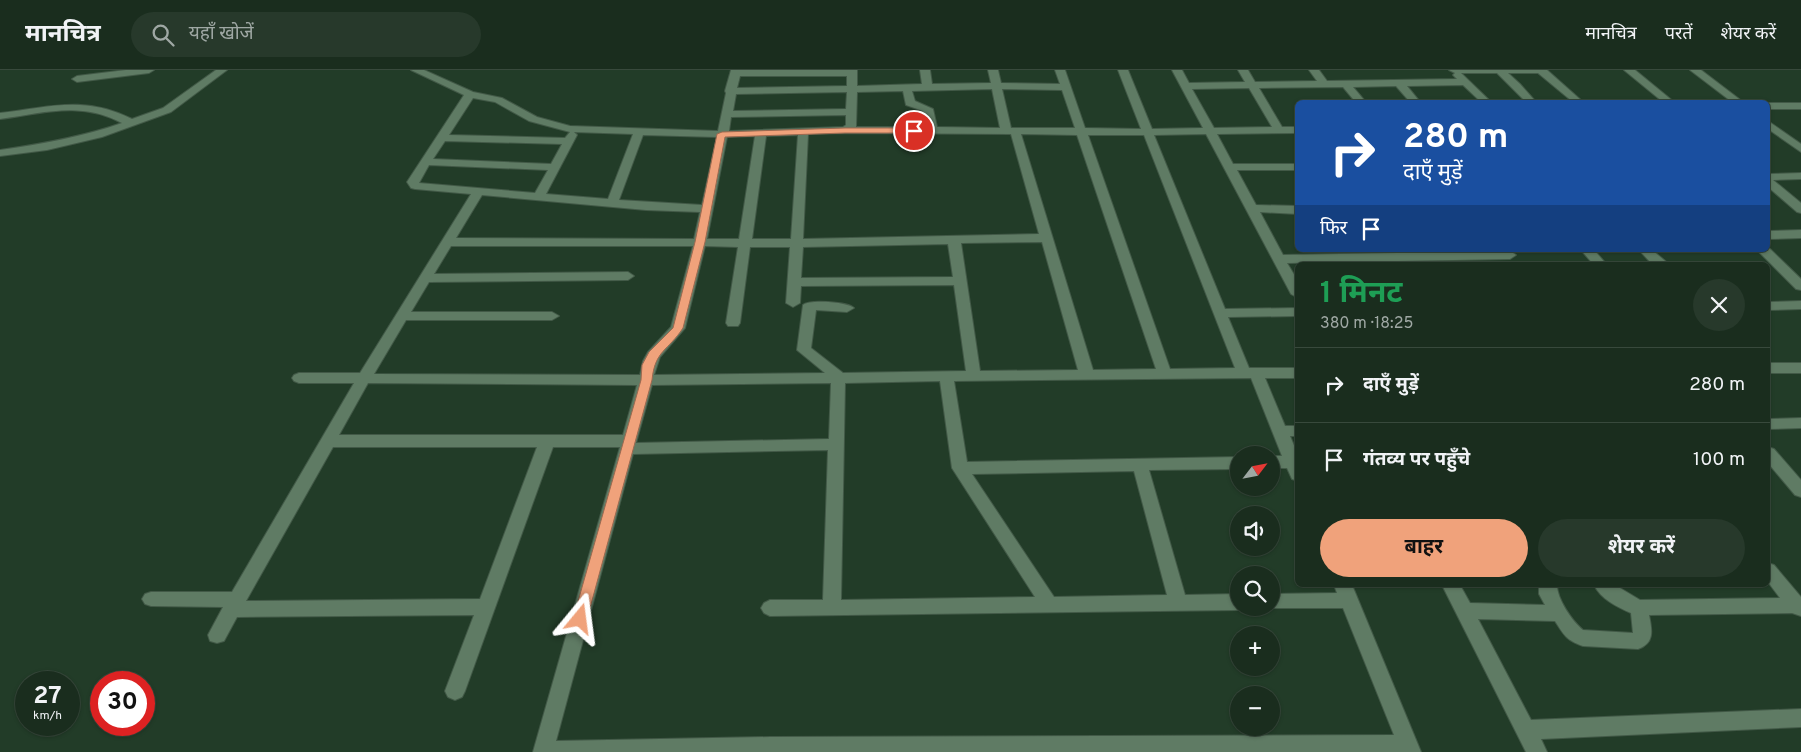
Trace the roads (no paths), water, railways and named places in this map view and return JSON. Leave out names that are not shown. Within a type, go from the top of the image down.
[{"type":"street","points":[[76,79],[148,70]]},
{"type":"street","points":[[0,153],[76,141],[167,110],[222,70]]},
{"type":"street","points":[[416,70],[470,94],[498,100],[533,119],[576,129],[722,134],[845,130],[1148,132],[1295,130]]},
{"type":"street","points":[[925,70],[928,87]]},
{"type":"street","points":[[993,70],[996,86],[1046,238],[1087,375]]},
{"type":"street","points":[[1060,70],[1165,374]]},
{"type":"street","points":[[1123,70],[1220,313],[1279,431],[1295,468]]},
{"type":"street","points":[[1177,70],[1295,288]]},
{"type":"street","points":[[1243,70],[1279,130]]},
{"type":"street","points":[[1314,70],[1325,85]]},
{"type":"street","points":[[1453,70],[1537,70]]},
{"type":"street","points":[[1453,70],[1484,100]]},
{"type":"street","points":[[1499,70],[1529,100]]},
{"type":"street","points":[[1541,70],[1576,100]]},
{"type":"street","points":[[1629,70],[1666,100]]},
{"type":"street","points":[[1695,70],[1735,100]]},
{"type":"street","points":[[845,130],[851,126],[852,72],[735,71],[700,242],[678,328],[654,352],[648,365],[646,380],[543,752],[770,747],[1409,748],[1346,593],[1280,600]]},
{"type":"street","points":[[1186,86],[1465,82]]},
{"type":"street","points":[[1400,84],[1414,100]]},
{"type":"street","points":[[1347,85],[1359,100]]},
{"type":"street","points":[[730,91],[996,86],[1066,87]]},
{"type":"street","points":[[907,88],[910,103],[928,109],[932,131]]},
{"type":"street","points":[[470,94],[413,182],[415,186],[612,203],[707,208]]},
{"type":"street","points":[[1770,106],[1801,106]]},
{"type":"street","points":[[0,116],[78,107],[101,110],[131,123]]},
{"type":"street","points":[[726,114],[851,112]]},
{"type":"street","points":[[1770,126],[1801,149]]},
{"type":"street","points":[[539,197],[576,129]]},
{"type":"street","points":[[612,203],[639,132]]},
{"type":"street","points":[[794,303],[803,132]]},
{"type":"street","points":[[733,323],[761,134]]},
{"type":"street","points":[[442,138],[569,141]]},
{"type":"street","points":[[426,162],[555,167]]},
{"type":"street","points":[[1230,167],[1295,167]]},
{"type":"street","points":[[1770,177],[1801,176]]},
{"type":"street","points":[[1770,184],[1801,209]]},
{"type":"street","points":[[217,635],[364,378],[478,192]]},
{"type":"street","points":[[1252,208],[1295,210]]},
{"type":"street","points":[[1770,235],[1801,234]]},
{"type":"street","points":[[447,242],[797,243],[1046,238]]},
{"type":"street","points":[[954,240],[974,376]]},
{"type":"street","points":[[1589,252],[1598,262]]},
{"type":"street","points":[[1647,252],[1657,262]]},
{"type":"street","points":[[1765,252],[1801,286]]},
{"type":"street","points":[[1279,259],[1511,257]]},
{"type":"street","points":[[425,278],[628,276]]},
{"type":"street","points":[[795,282],[960,281]]},
{"type":"street","points":[[832,607],[836,378],[838,376],[804,350],[810,305],[847,308]]},
{"type":"street","points":[[1770,306],[1801,305]]},
{"type":"street","points":[[1220,313],[1295,312]]},
{"type":"street","points":[[401,316],[552,316]]},
{"type":"street","points":[[1770,368],[1801,368]]},
{"type":"street","points":[[299,378],[646,380],[1295,372]]},
{"type":"street","points":[[946,376],[957,460],[960,468],[1050,605]]},
{"type":"street","points":[[1770,424],[1801,423]]},
{"type":"street","points":[[1279,431],[1295,431]]},
{"type":"street","points":[[328,441],[547,441],[628,445],[835,444]]},
{"type":"street","points":[[455,692],[547,441]]},
{"type":"street","points":[[1770,455],[1801,491]]},
{"type":"street","points":[[960,468],[1230,463]]},
{"type":"street","points":[[1280,464],[1295,468]]},
{"type":"street","points":[[1140,465],[1178,603]]},
{"type":"street","points":[[1770,572],[1799,608]]},
{"type":"street","points":[[1452,587],[1537,752]]},
{"type":"street","points":[[1548,587],[1548,594],[1571,631],[1583,638],[1638,641],[1642,637],[1643,631],[1639,608]]},
{"type":"street","points":[[1605,587],[1618,598],[1639,608],[1799,608]]},
{"type":"street","points":[[151,600],[234,604],[485,607]]},
{"type":"street","points":[[770,608],[1230,602]]},
{"type":"street","points":[[1464,611],[1559,612]]},
{"type":"street","points":[[1526,730],[1801,718]]}]
